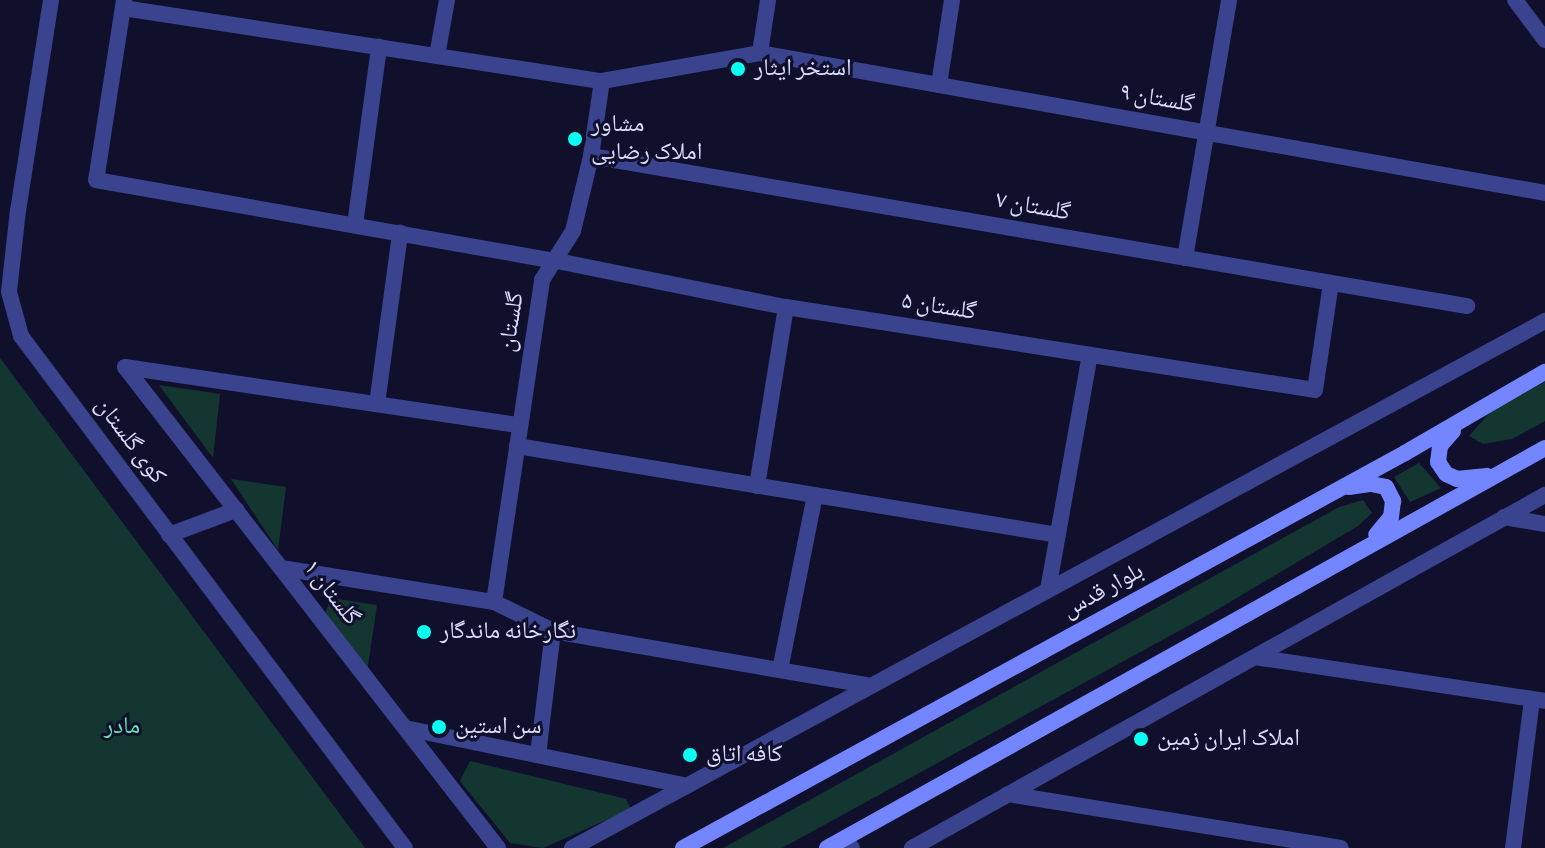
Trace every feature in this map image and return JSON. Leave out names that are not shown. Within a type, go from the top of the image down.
[{"type":"main road","name":"بلوار قدس","points":[[683,848],[1339,489],[1545,372]]},
{"type":"main road","points":[[1465,418],[1440,446],[1438,462],[1446,474],[1457,479],[1494,475]]},
{"type":"main road","points":[[827,848],[848,843],[1367,545],[1545,448]]},
{"type":"main road","points":[[1339,489],[1371,484],[1386,487],[1393,501],[1391,517],[1367,545]]},
{"type":"street","name":"کوی گلستان","points":[[51,0],[18,210],[9,292],[13,316],[21,336],[405,848]]},
{"type":"street","points":[[437,56],[447,0]]},
{"type":"street","points":[[123,4],[602,81],[760,53],[768,0]]},
{"type":"street","points":[[939,85],[952,0]]},
{"type":"street","points":[[1185,258],[1229,0]]},
{"type":"street","points":[[1515,0],[1545,40]]},
{"type":"street","name":"گلستان ۵","points":[[123,4],[96,180],[557,261],[786,307],[1315,390],[1331,283]]},
{"type":"street","points":[[355,225],[379,47]]},
{"type":"street","name":"گلستان ۹","points":[[760,53],[1545,193]]},
{"type":"street","name":"گلستان","points":[[494,602],[542,280],[557,261],[573,231],[591,156],[602,81]]},
{"type":"street","name":"گلستان ۷","points":[[591,156],[1467,306]]},
{"type":"street","points":[[400,233],[377,404],[520,425]]},
{"type":"street","points":[[757,486],[786,307]]},
{"type":"street","points":[[572,848],[1545,321]]},
{"type":"street","points":[[1048,590],[1090,355]]},
{"type":"street","name":"گلستان ۱","points":[[377,404],[125,367],[498,848]]},
{"type":"street","points":[[517,446],[1058,535]]},
{"type":"street","points":[[780,670],[815,495]]},
{"type":"street","points":[[912,848],[1545,495]]},
{"type":"street","points":[[169,535],[236,510]]},
{"type":"street","points":[[1504,517],[1545,524]]},
{"type":"street","points":[[281,568],[494,602],[553,631],[871,686]]},
{"type":"street","points":[[538,755],[553,631]]},
{"type":"street","points":[[1255,657],[1538,700],[1513,848]]},
{"type":"street","points":[[405,728],[687,786]]},
{"type":"street","points":[[1008,794],[1341,848]]},
{"type":"green space","name":"مادر","points":[[0,358],[365,848],[0,848]]},
{"type":"green space","points":[[1545,382],[1545,421],[1512,439],[1483,444],[1469,436],[1491,411]]},
{"type":"green space","points":[[159,385],[220,394],[213,458]]},
{"type":"green space","points":[[1419,463],[1441,488],[1410,502],[1394,477]]},
{"type":"green space","points":[[231,479],[286,487],[278,550]]},
{"type":"green space","points":[[1363,500],[1372,513],[1358,526],[1208,615],[782,848],[723,848],[1339,507]]},
{"type":"green space","points":[[331,598],[377,605],[367,672],[325,614]]},
{"type":"green space","points":[[470,761],[626,799],[631,809],[543,848],[510,843],[460,781]]},
{"type":"place","name":"استخر ایثار","points":[[738,69]]},
{"type":"place","name":"مشاور املاک رضایی","points":[[575,139]]},
{"type":"place","name":"نگارخانه ماندگار","points":[[424,632]]},
{"type":"place","name":"سن استین","points":[[439,727]]},
{"type":"place","name":"املاک ایران زمین","points":[[1141,739]]},
{"type":"place","name":"کافه اتاق","points":[[690,755]]}]
